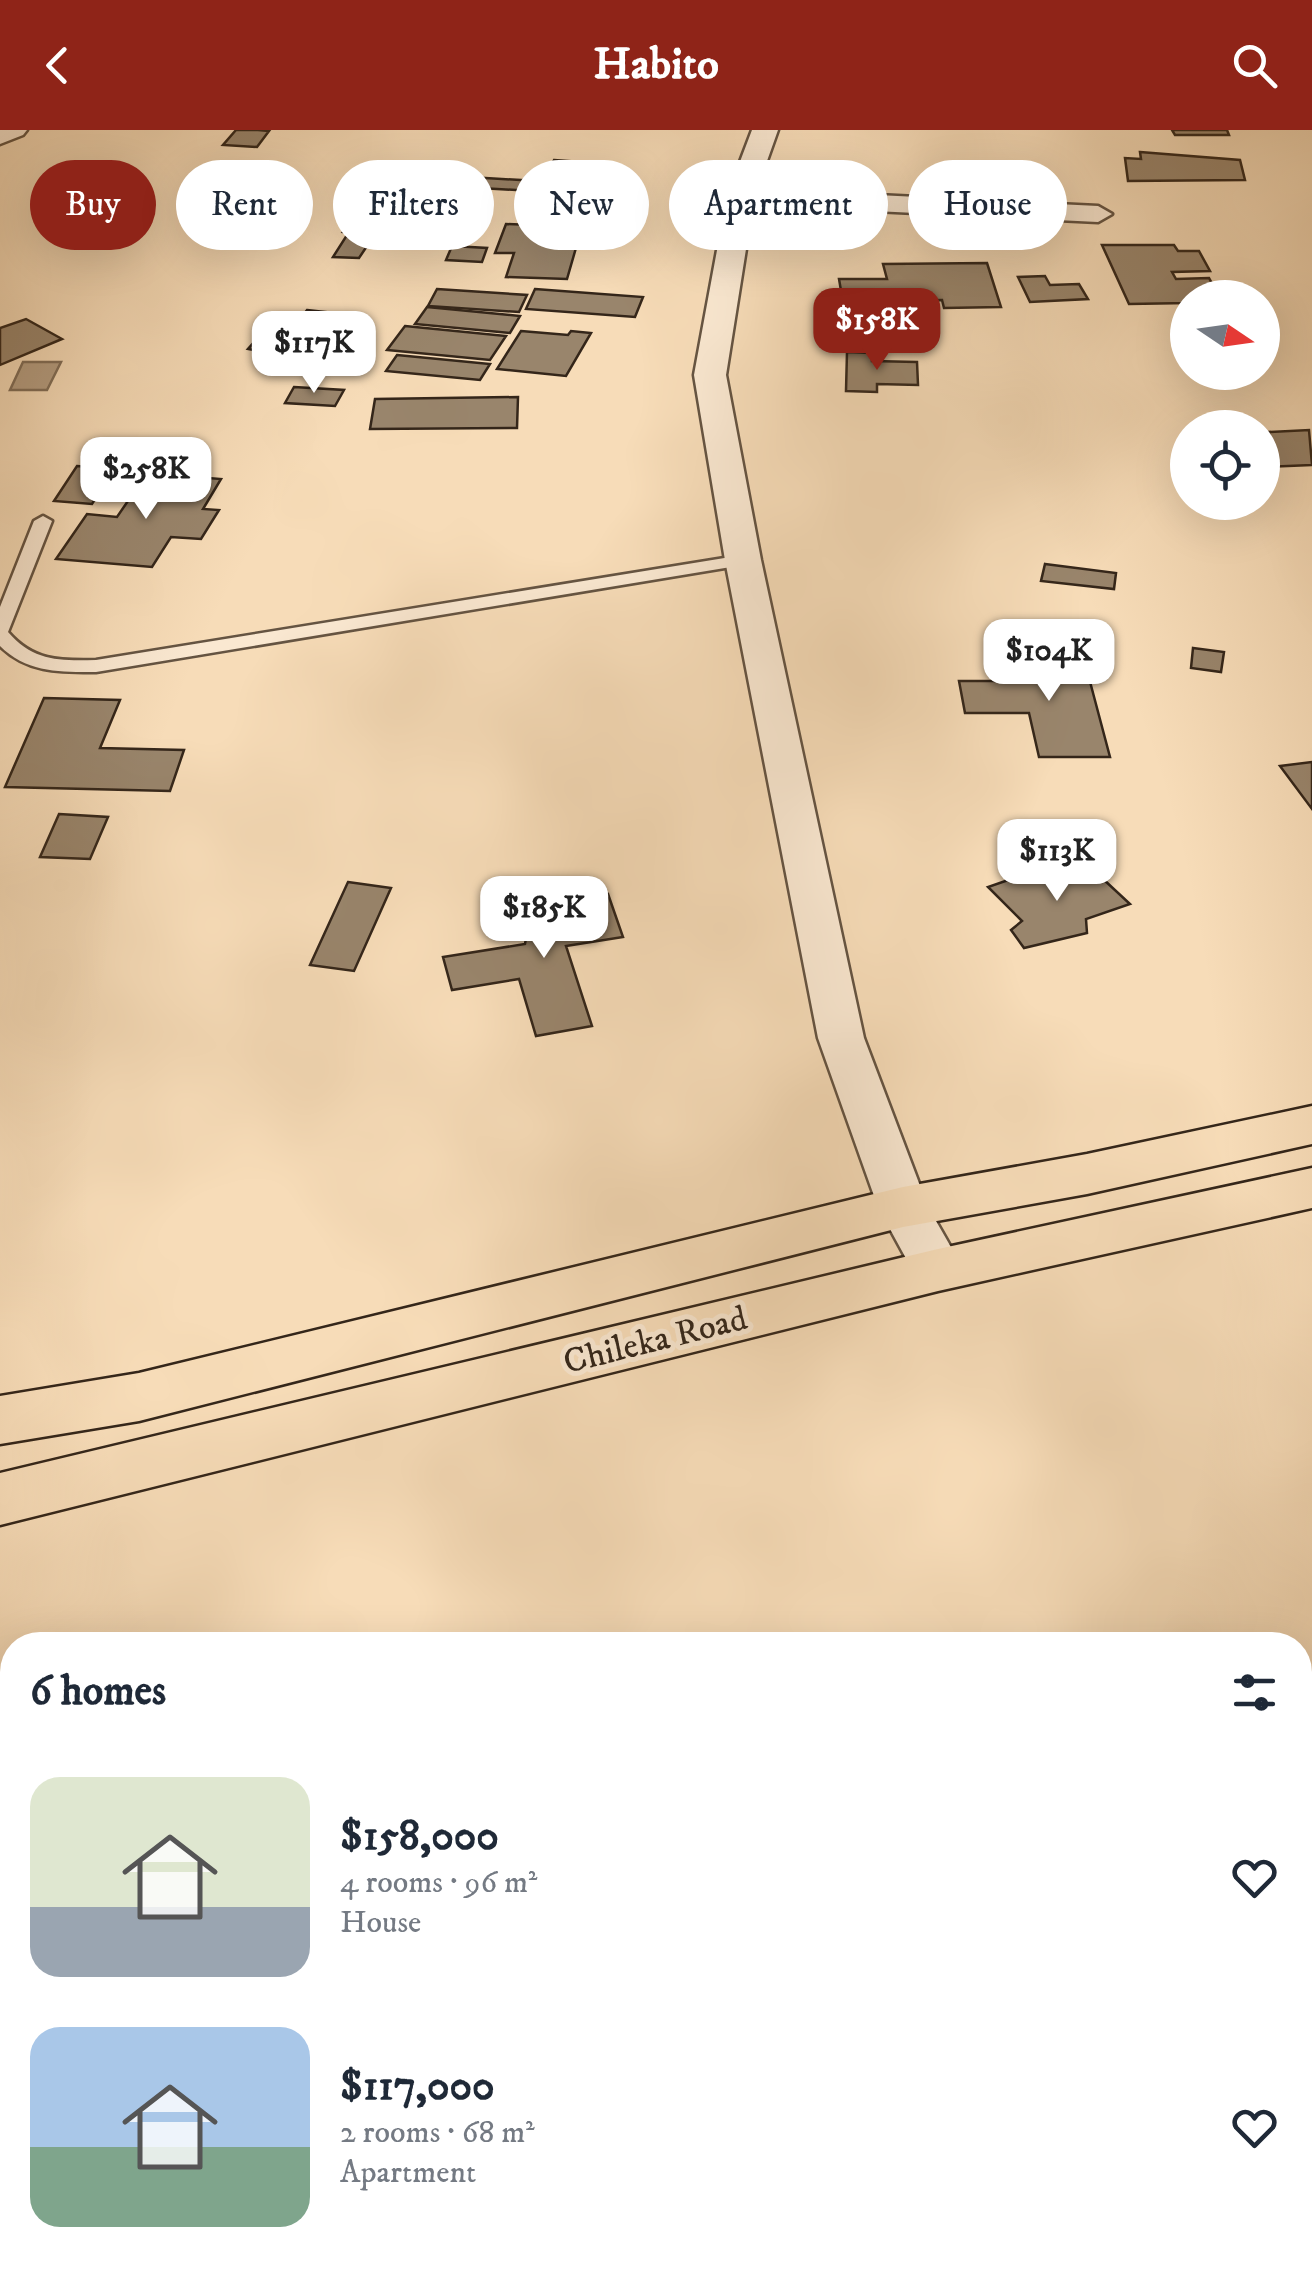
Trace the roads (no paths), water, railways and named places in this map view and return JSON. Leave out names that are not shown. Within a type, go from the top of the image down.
[{"type":"highway","name":"Chileka Road","points":[[0,1420],[139,1397],[903,1207],[1087,1174],[1312,1125]]},
{"type":"highway","name":"Chileka Road","points":[[0,1499],[938,1270],[1312,1188]]},
{"type":"street","points":[[0,136],[14,130]]},
{"type":"street","points":[[754,160],[765,130]]},
{"type":"street","points":[[888,203],[1098,214]]},
{"type":"street","points":[[732,250],[710,375],[743,560],[841,1038],[903,1207],[938,1270]]},
{"type":"lane","points":[[43,521],[0,632],[16,656],[51,666],[96,666],[743,560]]}]
